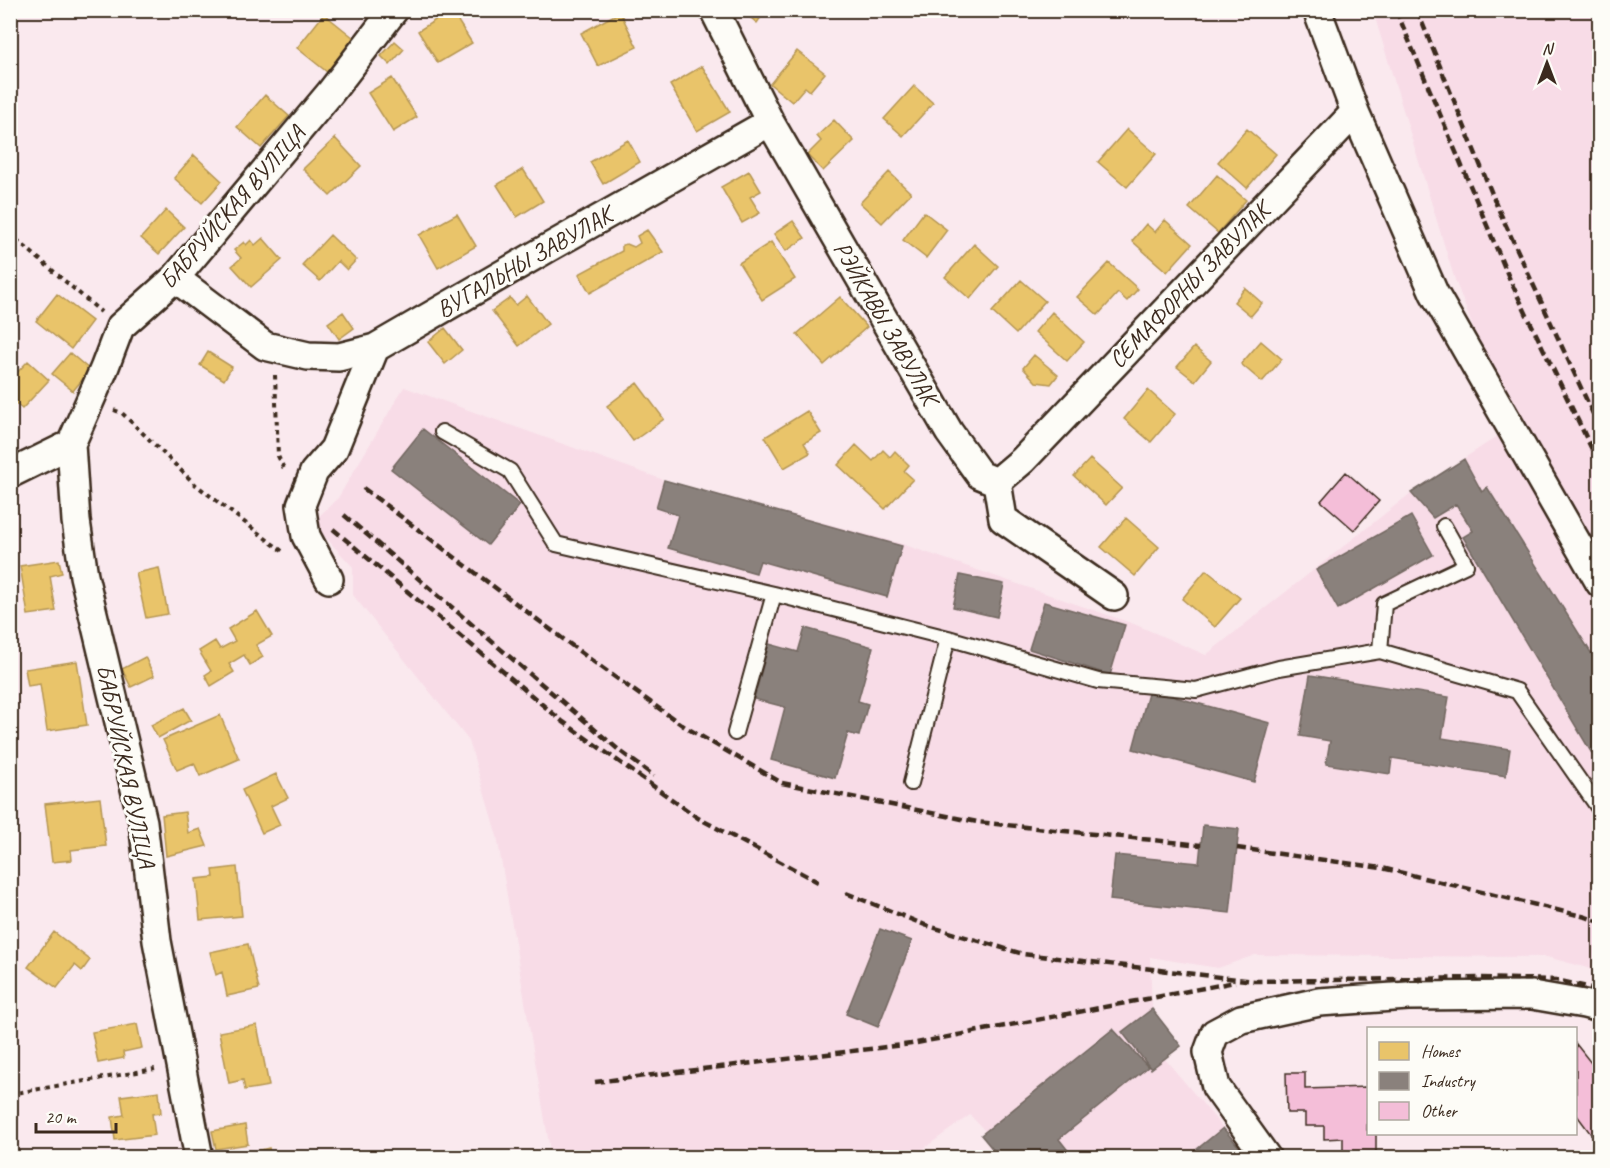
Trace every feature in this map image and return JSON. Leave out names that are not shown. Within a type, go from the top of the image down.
[{"type":"street","name":"БАБРУЙСКАЯ ВУЛІЦА","points":[[199,1158],[157,941],[143,822],[84,576],[76,521],[71,444],[120,327],[175,278],[330,93],[394,10]]},
{"type":"street","points":[[714,10],[770,122]]},
{"type":"street","points":[[1317,10],[1355,112],[1434,293],[1599,583]]},
{"type":"street","name":"СЕМАФОРНЫ ЗАВУЛАК","points":[[997,482],[1023,460],[1355,112]]},
{"type":"street","name":"ВУГАЛЬНЫ ЗАВУЛАК","points":[[265,346],[308,356],[339,357],[375,348],[770,122]]},
{"type":"street","name":"РЭЙКАВЫ ЗАВУЛАК","points":[[770,122],[949,432],[980,475],[997,482]]},
{"type":"street","points":[[175,278],[265,346]]},
{"type":"street","points":[[325,570],[306,536],[301,505],[314,472],[333,450],[375,348]]},
{"type":"street","points":[[10,474],[71,444]]},
{"type":"street","points":[[997,482],[1003,519],[1114,596]]},
{"type":"street","points":[[1267,1158],[1216,1087],[1208,1052],[1215,1032],[1241,1019],[1319,1002],[1408,996],[1532,995],[1599,1008]]},
{"type":"lane","points":[[442,432],[510,471],[556,544],[774,594],[948,638],[1098,681],[1196,690],[1279,668],[1380,651],[1517,691],[1599,810]]},
{"type":"lane","points":[[1380,651],[1384,604],[1466,565],[1444,526]]},
{"type":"lane","points":[[735,733],[774,594]]},
{"type":"lane","points":[[911,783],[948,638]]},
{"type":"path","points":[[10,234],[94,305]]},
{"type":"path","points":[[265,346],[275,375],[278,456],[301,505]]},
{"type":"path","points":[[91,400],[122,413],[196,485],[287,554],[325,570]]},
{"type":"path","points":[[10,1094],[181,1064]]},
{"type":"shaded area","points":[[1373,11],[1599,11],[1599,598],[1510,426],[1454,277]]},
{"type":"shaded area","points":[[404,387],[664,480],[902,544],[1134,624],[1206,655],[1411,493],[1501,434],[1599,601],[1599,965],[1595,970],[1547,957],[1255,955],[1218,968],[1150,957],[1152,1009],[1181,1046],[1165,1059],[1240,1148],[1247,1144],[1250,1157],[1000,1157],[981,1135],[985,1131],[970,1115],[912,1157],[550,1157],[497,836],[469,741],[353,595],[353,567],[312,523],[338,498]]},
{"type":"building: Homes","points":[[451,10],[472,43],[438,63],[418,31]]},
{"type":"building: Homes","points":[[741,10],[766,10],[757,23]]},
{"type":"building: Homes","points":[[620,12],[637,47],[598,66],[581,33]]},
{"type":"building: Homes","points":[[324,14],[354,38],[327,72],[297,48]]},
{"type":"building: Homes","points":[[395,41],[404,49],[390,65],[381,56]]},
{"type":"building: Homes","points":[[797,51],[825,73],[810,91],[805,87],[792,102],[770,84]]},
{"type":"building: Homes","points":[[702,66],[730,112],[697,131],[670,85]]},
{"type":"building: Homes","points":[[392,78],[417,117],[393,132],[368,93]]},
{"type":"building: Homes","points":[[914,86],[933,103],[903,136],[884,119]]},
{"type":"building: Homes","points":[[265,95],[289,116],[261,148],[237,127]]},
{"type":"building: Homes","points":[[834,120],[854,141],[823,171],[807,155],[821,141],[817,136]]},
{"type":"building: Homes","points":[[1127,129],[1156,154],[1127,187],[1098,162]]},
{"type":"building: Homes","points":[[1247,129],[1276,154],[1247,188],[1218,162]]},
{"type":"building: Homes","points":[[335,138],[361,166],[330,196],[303,169]]},
{"type":"building: Homes","points":[[628,140],[640,162],[603,184],[590,162]]},
{"type":"building: Homes","points":[[194,155],[222,181],[202,203],[174,178]]},
{"type":"building: Homes","points":[[523,169],[543,201],[517,217],[497,185]]},
{"type":"building: Homes","points":[[749,171],[761,191],[750,197],[760,213],[742,223],[721,187]]},
{"type":"building: Homes","points":[[889,172],[911,193],[882,223],[860,203]]},
{"type":"building: Homes","points":[[1217,175],[1246,200],[1218,233],[1189,208]]},
{"type":"building: Homes","points":[[166,210],[184,227],[159,254],[141,238]]},
{"type":"building: Homes","points":[[924,212],[947,230],[926,258],[903,240]]},
{"type":"building: Homes","points":[[457,214],[476,246],[438,268],[419,235]]},
{"type":"building: Homes","points":[[1165,220],[1192,244],[1167,272],[1132,241],[1146,224],[1155,232]]},
{"type":"building: Homes","points":[[793,221],[805,238],[786,251],[774,234]]},
{"type":"building: Homes","points":[[647,230],[663,252],[590,293],[579,274],[622,251],[622,245],[627,244],[634,247],[640,243],[637,236]]},
{"type":"building: Homes","points":[[330,235],[356,260],[347,270],[338,261],[320,281],[302,265]]},
{"type":"building: Homes","points":[[263,238],[282,260],[251,287],[232,266],[241,258],[234,250],[244,242],[246,245],[251,240],[255,245]]},
{"type":"building: Homes","points":[[771,242],[795,279],[762,300],[739,263]]},
{"type":"building: Homes","points":[[974,244],[998,266],[970,299],[945,277]]},
{"type":"building: Homes","points":[[1109,263],[1138,289],[1127,301],[1118,293],[1098,315],[1077,297]]},
{"type":"building: Homes","points":[[1021,280],[1045,301],[1016,334],[992,312]]},
{"type":"building: Homes","points":[[1245,288],[1262,303],[1251,316],[1234,302]]},
{"type":"building: Homes","points":[[57,294],[92,321],[71,349],[36,321]]},
{"type":"building: Homes","points":[[527,296],[548,324],[519,346],[492,311],[510,298],[516,305]]},
{"type":"building: Homes","points":[[840,297],[867,327],[824,365],[797,334]]},
{"type":"building: Homes","points":[[343,312],[354,328],[339,339],[328,323]]},
{"type":"building: Homes","points":[[1052,312],[1084,342],[1067,361],[1035,332]]},
{"type":"building: Homes","points":[[445,328],[462,350],[445,364],[428,342]]},
{"type":"building: Homes","points":[[1261,341],[1282,359],[1262,382],[1241,364]]},
{"type":"building: Homes","points":[[1194,347],[1211,361],[1195,381],[1177,367]]},
{"type":"building: Homes","points":[[208,352],[232,367],[224,380],[200,365]]},
{"type":"building: Homes","points":[[70,353],[90,370],[73,391],[52,374]]},
{"type":"building: Homes","points":[[1034,355],[1058,375],[1051,384],[1036,382],[1023,368]]},
{"type":"building: Homes","points":[[28,361],[49,380],[22,409],[10,398],[10,380]]},
{"type":"building: Homes","points":[[637,383],[664,419],[633,441],[607,406]]},
{"type":"building: Homes","points":[[1148,390],[1175,414],[1151,442],[1124,419]]},
{"type":"building: Homes","points":[[807,411],[821,433],[804,443],[810,453],[784,468],[765,437]]},
{"type":"building: Homes","points":[[856,445],[873,461],[883,450],[890,457],[895,451],[909,465],[904,471],[913,479],[885,509],[838,465]]},
{"type":"building: Homes","points":[[1090,459],[1122,488],[1106,505],[1074,476]]},
{"type":"building: Homes","points":[[1126,518],[1159,547],[1135,576],[1101,547]]},
{"type":"building: Homes","points":[[59,560],[62,573],[50,576],[56,611],[28,615],[20,566]]},
{"type":"building: Homes","points":[[159,568],[168,614],[146,618],[136,573]]},
{"type":"building: Homes","points":[[1206,570],[1240,598],[1215,627],[1182,599]]},
{"type":"building: Homes","points":[[257,611],[272,636],[256,645],[263,657],[250,665],[244,655],[229,664],[234,672],[211,686],[205,675],[211,671],[199,651],[215,641],[220,649],[235,641],[228,629]]},
{"type":"building: Homes","points":[[145,657],[154,676],[131,687],[122,669]]},
{"type":"building: Homes","points":[[77,661],[87,725],[47,731],[40,684],[28,686],[25,669]]},
{"type":"building: Homes","points":[[184,708],[191,720],[158,738],[151,725]]},
{"type":"building: Homes","points":[[220,715],[239,759],[200,776],[194,763],[177,770],[163,740]]},
{"type":"building: Homes","points":[[276,774],[288,798],[271,806],[280,825],[262,833],[242,790]]},
{"type":"building: Homes","points":[[100,798],[106,846],[71,850],[72,860],[52,862],[45,804]]},
{"type":"building: Homes","points":[[185,812],[188,833],[200,829],[207,846],[166,856],[162,815]]},
{"type":"building: Homes","points":[[237,867],[242,916],[200,920],[196,879],[214,877],[213,870]]},
{"type":"building: Homes","points":[[54,932],[90,960],[82,971],[75,965],[57,988],[28,967]]},
{"type":"building: Homes","points":[[248,944],[259,989],[227,996],[222,972],[216,975],[210,952]]},
{"type":"building: Homes","points":[[137,1024],[142,1048],[123,1052],[124,1058],[98,1063],[92,1032]]},
{"type":"building: Homes","points":[[257,1025],[269,1086],[245,1090],[243,1080],[229,1083],[219,1032]]},
{"type":"building: Homes","points":[[159,1091],[161,1113],[152,1114],[155,1135],[115,1140],[112,1117],[124,1115],[121,1096]]},
{"type":"building: Homes","points":[[245,1125],[248,1144],[216,1149],[212,1131]]},
{"type":"building: Homes","points":[[269,1148],[271,1158],[243,1158],[242,1155]]},
{"type":"building: Industry","points":[[423,429],[520,505],[488,545],[391,469]]},
{"type":"building: Industry","points":[[1464,459],[1482,492],[1487,487],[1600,667],[1600,767],[1463,537],[1473,531],[1456,504],[1433,518],[1411,493]]},
{"type":"building: Industry","points":[[664,480],[902,546],[887,597],[760,561],[756,573],[668,548],[678,515],[656,508]]},
{"type":"building: Industry","points":[[1411,516],[1433,555],[1338,609],[1316,570]]},
{"type":"building: Industry","points":[[960,575],[1004,584],[997,617],[953,607]]},
{"type":"building: Industry","points":[[1044,602],[1125,625],[1110,675],[1029,649]]},
{"type":"building: Industry","points":[[805,628],[873,647],[858,701],[868,704],[859,736],[848,733],[835,778],[771,760],[785,707],[754,699],[769,644],[798,652]]},
{"type":"building: Industry","points":[[1310,675],[1449,697],[1442,738],[1510,749],[1506,776],[1392,758],[1390,774],[1326,764],[1330,741],[1300,736]]},
{"type":"building: Industry","points":[[1149,690],[1270,723],[1254,782],[1133,749]]},
{"type":"building: Industry","points":[[1203,825],[1239,829],[1230,913],[1110,900],[1115,855],[1199,863]]},
{"type":"building: Industry","points":[[880,929],[912,941],[878,1027],[846,1014]]},
{"type":"building: Industry","points":[[1152,1009],[1181,1046],[1151,1069],[1122,1032]]},
{"type":"building: Industry","points":[[1113,1029],[1148,1067],[1059,1139],[1074,1158],[1000,1158],[981,1135]]},
{"type":"building: Industry","points":[[1223,1128],[1240,1148],[1247,1144],[1254,1154],[1250,1158],[1186,1158]]},
{"type":"building: Other","points":[[1346,472],[1379,501],[1354,530],[1321,501]]},
{"type":"building: Other","points":[[1577,1045],[1591,1063],[1600,1056],[1599,1145],[1577,1115]]},
{"type":"building: Other","points":[[1286,1073],[1305,1073],[1305,1089],[1367,1087],[1367,1135],[1376,1135],[1376,1158],[1343,1158],[1343,1138],[1324,1139],[1324,1126],[1305,1126],[1305,1113],[1287,1113]]},
{"type":"railway","points":[[1396,10],[1510,280],[1600,466]]},
{"type":"railway","points":[[1417,10],[1497,206],[1600,429]]},
{"type":"railway","points":[[363,488],[587,657],[685,727],[782,783],[977,822],[1201,845]]},
{"type":"railway","points":[[344,515],[620,751],[654,776]]},
{"type":"railway","points":[[333,529],[562,721],[698,818],[818,882]]},
{"type":"railway","points":[[1237,848],[1382,868],[1600,922]]},
{"type":"railway","points":[[846,893],[925,925],[1023,954],[1254,981],[1479,978],[1556,980],[1600,990]]},
{"type":"railway","points":[[595,1082],[911,1044],[1235,982]]}]
